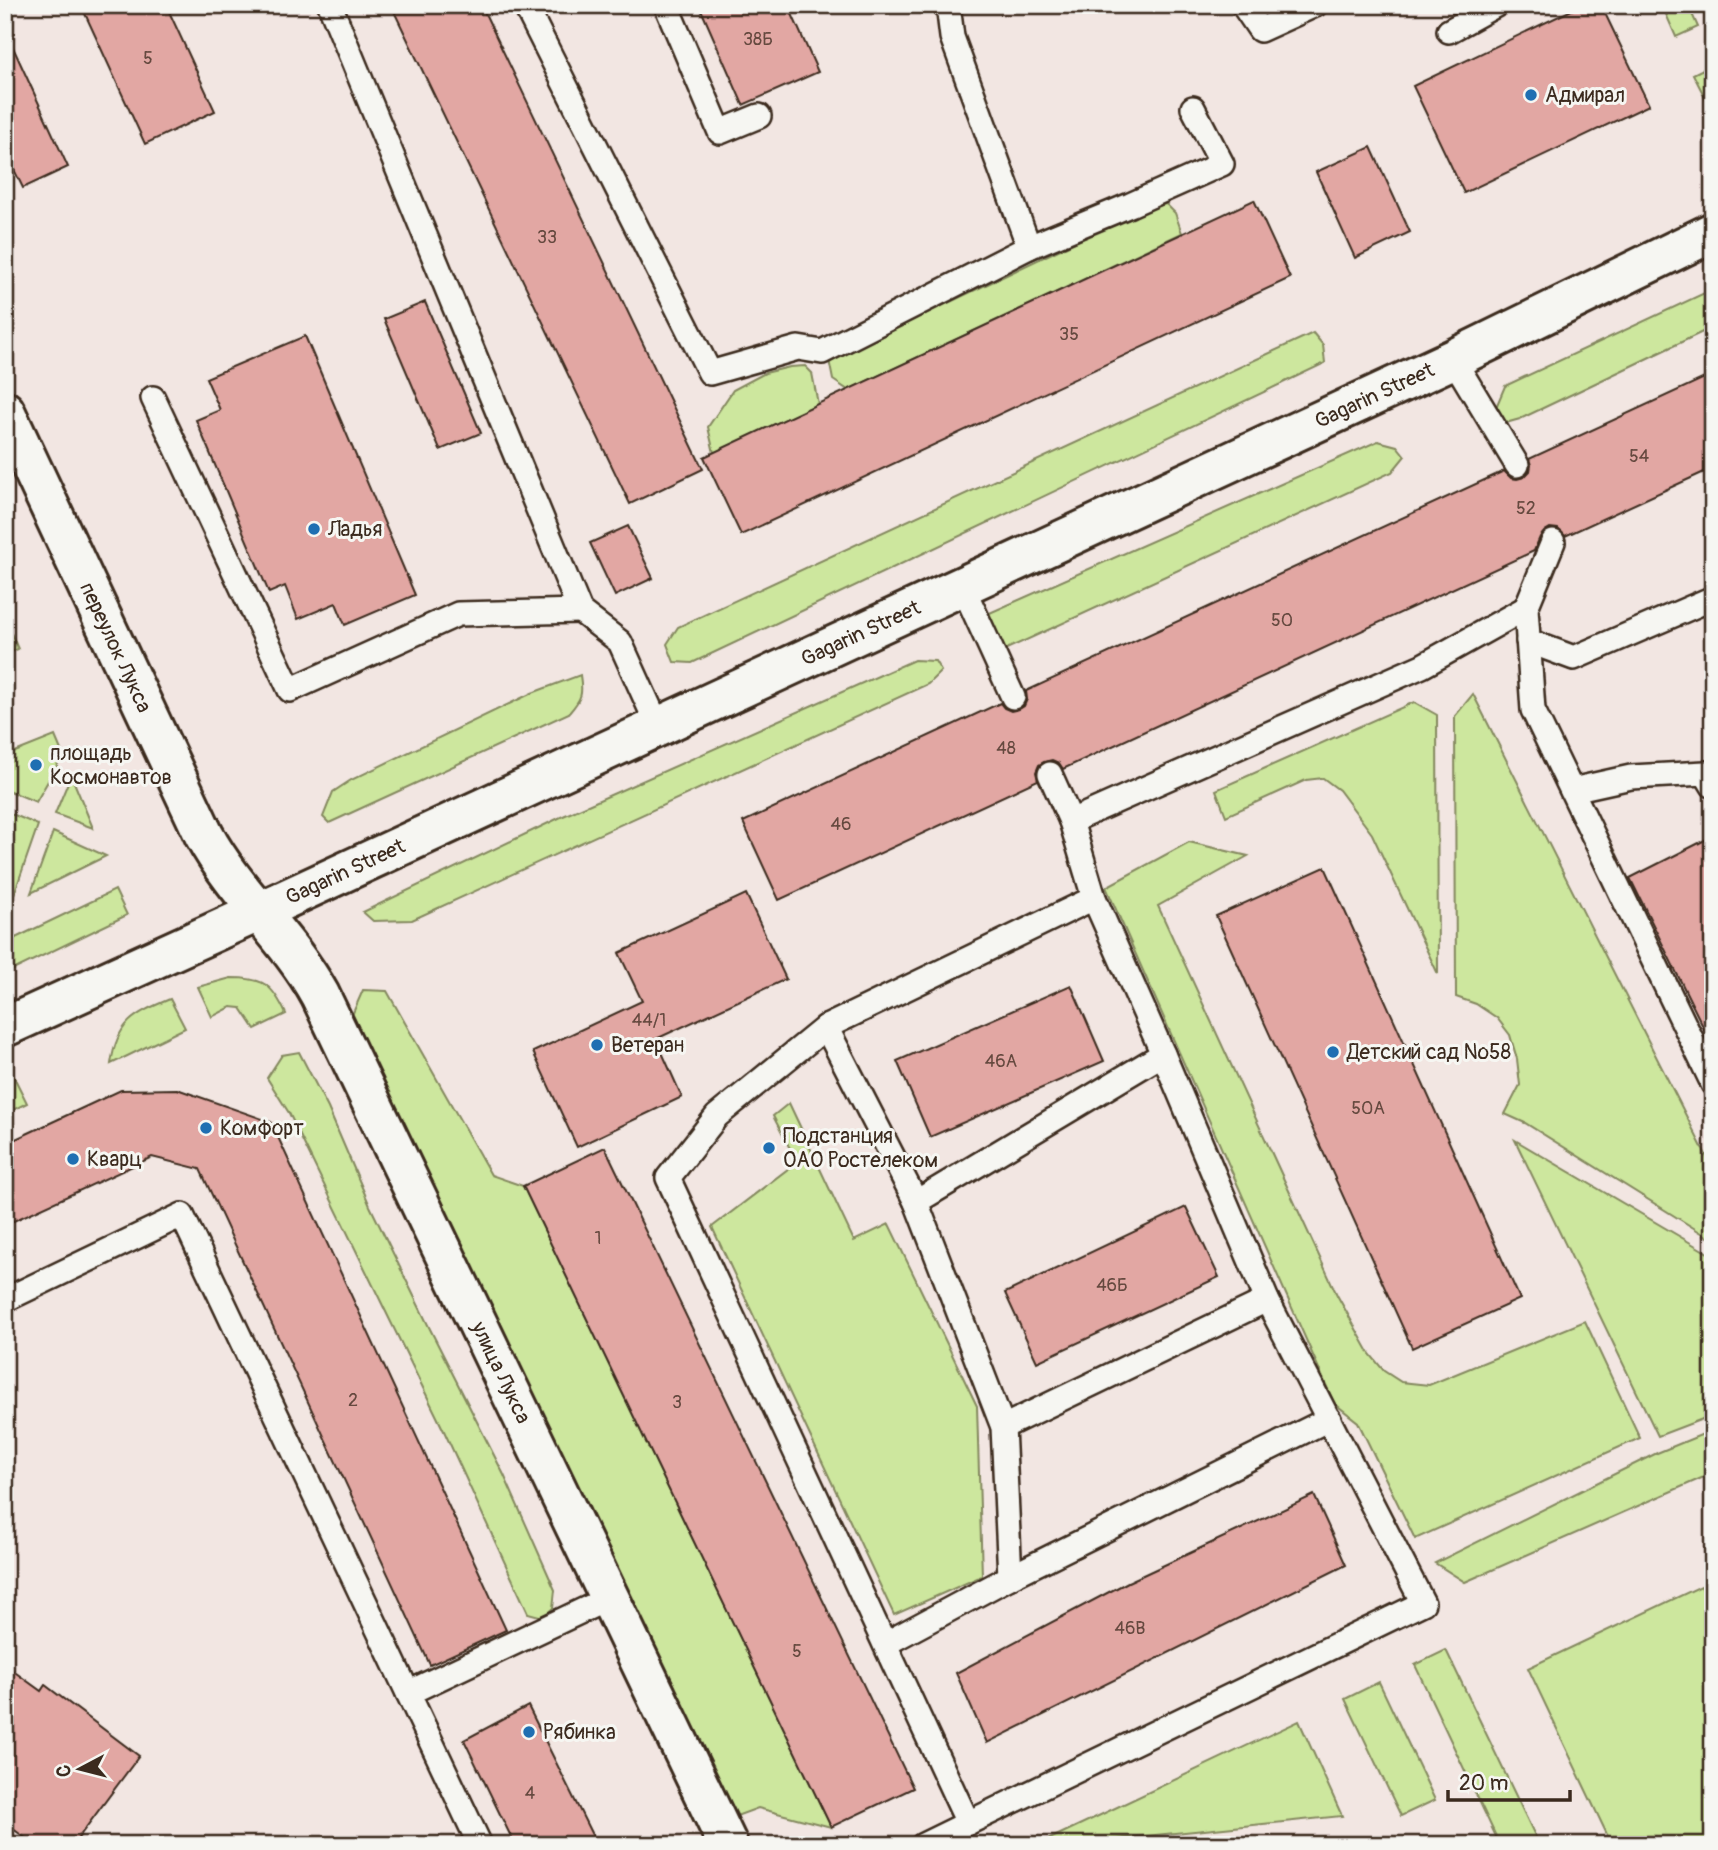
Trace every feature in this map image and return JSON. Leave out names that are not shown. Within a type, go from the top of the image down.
[{"type":"main road","name":"Gagarin Street","points":[[5,1027],[1453,359],[1713,232]]},
{"type":"main road","name":"переулок Лукса","points":[[5,411],[16,460],[204,835],[216,858],[258,912]]},
{"type":"main road","name":"улица Лукса","points":[[258,912],[307,972],[320,995],[728,1845]]},
{"type":"lane","points":[[330,5],[580,611],[621,642],[658,726]]},
{"type":"lane","points":[[525,5],[710,373],[798,348],[822,352],[1029,247],[1223,164],[1193,108]]},
{"type":"lane","points":[[666,5],[720,132],[759,116]]},
{"type":"lane","points":[[948,5],[952,37],[1029,247]]},
{"type":"lane","points":[[1244,5],[1260,30],[1315,5]]},
{"type":"lane","points":[[1449,31],[1496,5]]},
{"type":"lane","points":[[1453,359],[1517,465]]},
{"type":"lane","points":[[153,398],[290,690],[458,614],[580,611]]},
{"type":"lane","points":[[1553,542],[1526,608],[1533,710],[1713,1084]]},
{"type":"lane","points":[[962,585],[1013,697]]},
{"type":"lane","points":[[1528,641],[1573,658],[1713,598]]},
{"type":"lane","points":[[1071,821],[1422,666],[1526,608]]},
{"type":"lane","points":[[1572,790],[1631,777],[1705,773],[1713,786]]},
{"type":"lane","points":[[923,1845],[1423,1604],[1267,1300],[1094,898],[1071,821],[1050,774]]},
{"type":"lane","points":[[968,1823],[668,1178],[717,1116],[826,1027],[1094,898]]},
{"type":"lane","points":[[826,1027],[916,1202],[1003,1427],[1010,1577]]},
{"type":"lane","points":[[916,1202],[1163,1054]]},
{"type":"lane","points":[[5,1300],[182,1215],[480,1845]]},
{"type":"lane","points":[[1003,1427],[1267,1300]]},
{"type":"lane","points":[[885,1644],[1010,1577],[1329,1419]]},
{"type":"lane","points":[[408,1693],[608,1598]]},
{"type":"green space","points":[[1662,5],[1688,5],[1698,27],[1676,37]]},
{"type":"green space","points":[[1713,64],[1713,113],[1693,74]]},
{"type":"green space","points":[[1166,204],[1175,213],[1182,233],[848,390],[833,380],[829,360],[1144,209]]},
{"type":"green space","points":[[1713,289],[1713,327],[1520,419],[1502,424],[1494,412],[1505,386]]},
{"type":"green space","points":[[1313,333],[1323,345],[1325,363],[692,663],[674,662],[667,644],[678,627]]},
{"type":"green space","points":[[805,366],[812,373],[818,404],[714,453],[708,427],[733,390],[765,373]]},
{"type":"green space","points":[[1378,441],[1397,446],[1405,456],[1392,472],[1000,652],[985,615]]},
{"type":"green space","points":[[5,619],[18,649],[5,655]]},
{"type":"green space","points":[[914,660],[935,661],[941,671],[928,684],[412,920],[373,921],[363,912],[561,817]]},
{"type":"green space","points":[[580,675],[581,696],[569,713],[329,823],[323,817],[333,792],[351,780],[532,693]]},
{"type":"green space","points":[[1473,694],[1713,1169],[1713,1240],[1525,1123],[1505,1114],[1520,1085],[1517,1059],[1510,1035],[1497,1018],[1476,1004],[1456,997],[1455,716]]},
{"type":"green space","points":[[1414,702],[1437,715],[1438,974],[1372,834],[1339,790],[1323,778],[1306,780],[1226,816],[1216,790]]},
{"type":"green space","points":[[55,736],[63,755],[36,802],[5,789],[5,756]]},
{"type":"green space","points":[[71,775],[93,828],[55,814]]},
{"type":"green space","points":[[5,811],[38,825],[11,903],[5,905]]},
{"type":"green space","points":[[53,832],[106,856],[31,893]]},
{"type":"green space","points":[[1189,842],[1248,856],[1158,906],[1337,1295],[1370,1354],[1384,1371],[1401,1382],[1429,1385],[1585,1321],[1640,1438],[1415,1539],[1358,1422],[1334,1403],[1106,887]]},
{"type":"green space","points":[[115,890],[127,915],[5,974],[5,943]]},
{"type":"green space","points":[[231,978],[252,979],[266,985],[286,1014],[255,1029],[241,1008],[231,1007],[212,1017],[198,987]]},
{"type":"green space","points":[[363,990],[387,991],[491,1175],[523,1186],[831,1827],[758,1808],[731,1818],[352,1015]]},
{"type":"green space","points":[[170,999],[185,1028],[111,1064],[118,1038],[129,1021]]},
{"type":"green space","points":[[299,1052],[328,1108],[370,1206],[504,1475],[555,1590],[553,1608],[543,1617],[528,1613],[444,1431],[289,1113],[267,1078],[282,1055]]},
{"type":"green space","points":[[13,1075],[27,1103],[5,1114],[5,1078]]},
{"type":"green space","points":[[789,1103],[854,1241],[889,1224],[977,1406],[982,1576],[894,1615],[712,1227],[797,1162],[773,1116]]},
{"type":"green space","points":[[1515,1140],[1713,1256],[1713,1415],[1658,1436]]},
{"type":"green space","points":[[1713,1430],[1713,1473],[1465,1582],[1435,1563],[1657,1453]]},
{"type":"green space","points":[[1701,1586],[1713,1611],[1713,1845],[1612,1845],[1528,1668]]},
{"type":"green space","points":[[1446,1650],[1539,1844],[1500,1845],[1415,1665]]},
{"type":"green space","points":[[1379,1682],[1435,1800],[1401,1816],[1345,1699]]},
{"type":"green space","points":[[1299,1721],[1342,1816],[1037,1845]]},
{"type":"building","points":[[81,5],[166,5],[215,111],[145,144]]},
{"type":"building","points":[[391,5],[481,5],[703,469],[630,504]]},
{"type":"building","points":[[699,5],[788,5],[818,72],[743,105]]},
{"type":"building","name":"Адмирал","points":[[1582,5],[1601,5],[1649,105],[1464,193],[1413,86]]},
{"type":"building","points":[[5,30],[68,167],[23,188],[5,151]]},
{"type":"building","points":[[1371,147],[1410,232],[1355,258],[1316,172]]},
{"type":"building","points":[[1254,200],[1290,278],[741,535],[704,457]]},
{"type":"building","points":[[425,302],[481,433],[440,450],[384,319]]},
{"type":"building","points":[[305,336],[415,595],[345,625],[336,603],[298,619],[285,586],[269,593],[196,420],[220,410],[206,378]]},
{"type":"building","points":[[1713,374],[1713,468],[1565,536],[1558,529],[1550,528],[1540,537],[1534,551],[1063,769],[1059,763],[1052,760],[1044,762],[1036,772],[1038,780],[779,900],[743,822],[1000,703],[1011,711],[1019,709],[1027,699],[1026,691],[1504,471],[1511,478],[1524,477],[1530,471],[1529,459]]},
{"type":"building","points":[[628,526],[653,578],[615,596],[590,543]]},
{"type":"building","points":[[1713,836],[1713,1047],[1630,878]]},
{"type":"building","name":"Детский сад №58","points":[[1325,867],[1520,1299],[1412,1348],[1216,916]]},
{"type":"building","points":[[746,894],[786,979],[656,1039],[682,1097],[577,1147],[533,1052],[642,1001],[619,953]]},
{"type":"building","points":[[1071,985],[1104,1061],[930,1137],[897,1061]]},
{"type":"building","points":[[177,1089],[271,1122],[506,1630],[430,1665],[200,1169],[152,1157],[5,1225],[5,1144],[121,1090]]},
{"type":"building","points":[[605,1147],[913,1788],[831,1827],[523,1186]]},
{"type":"building","points":[[1186,1207],[1219,1277],[1037,1362],[1005,1293]]},
{"type":"building","points":[[1314,1495],[1346,1565],[987,1743],[956,1673],[1128,1582]]},
{"type":"building","points":[[5,1665],[41,1691],[45,1685],[139,1756],[73,1845],[35,1845],[5,1823]]},
{"type":"building","points":[[528,1706],[597,1845],[515,1845],[464,1740]]},
{"type":"place","name":"Адмирал","points":[[1531,95]]},
{"type":"place","name":"Ладья","points":[[314,529]]},
{"type":"place","name":"площадь Космонавтов","points":[[36,765]]},
{"type":"place","name":"Ветеран","points":[[597,1045]]},
{"type":"place","name":"Детский сад №58","points":[[1333,1052]]},
{"type":"place","name":"Комфорт","points":[[206,1128]]},
{"type":"place","name":"Подстанция ОАО Ростелеком","points":[[769,1148]]},
{"type":"place","name":"Кварц","points":[[73,1159]]},
{"type":"place","name":"Рябинка","points":[[529,1732]]}]
